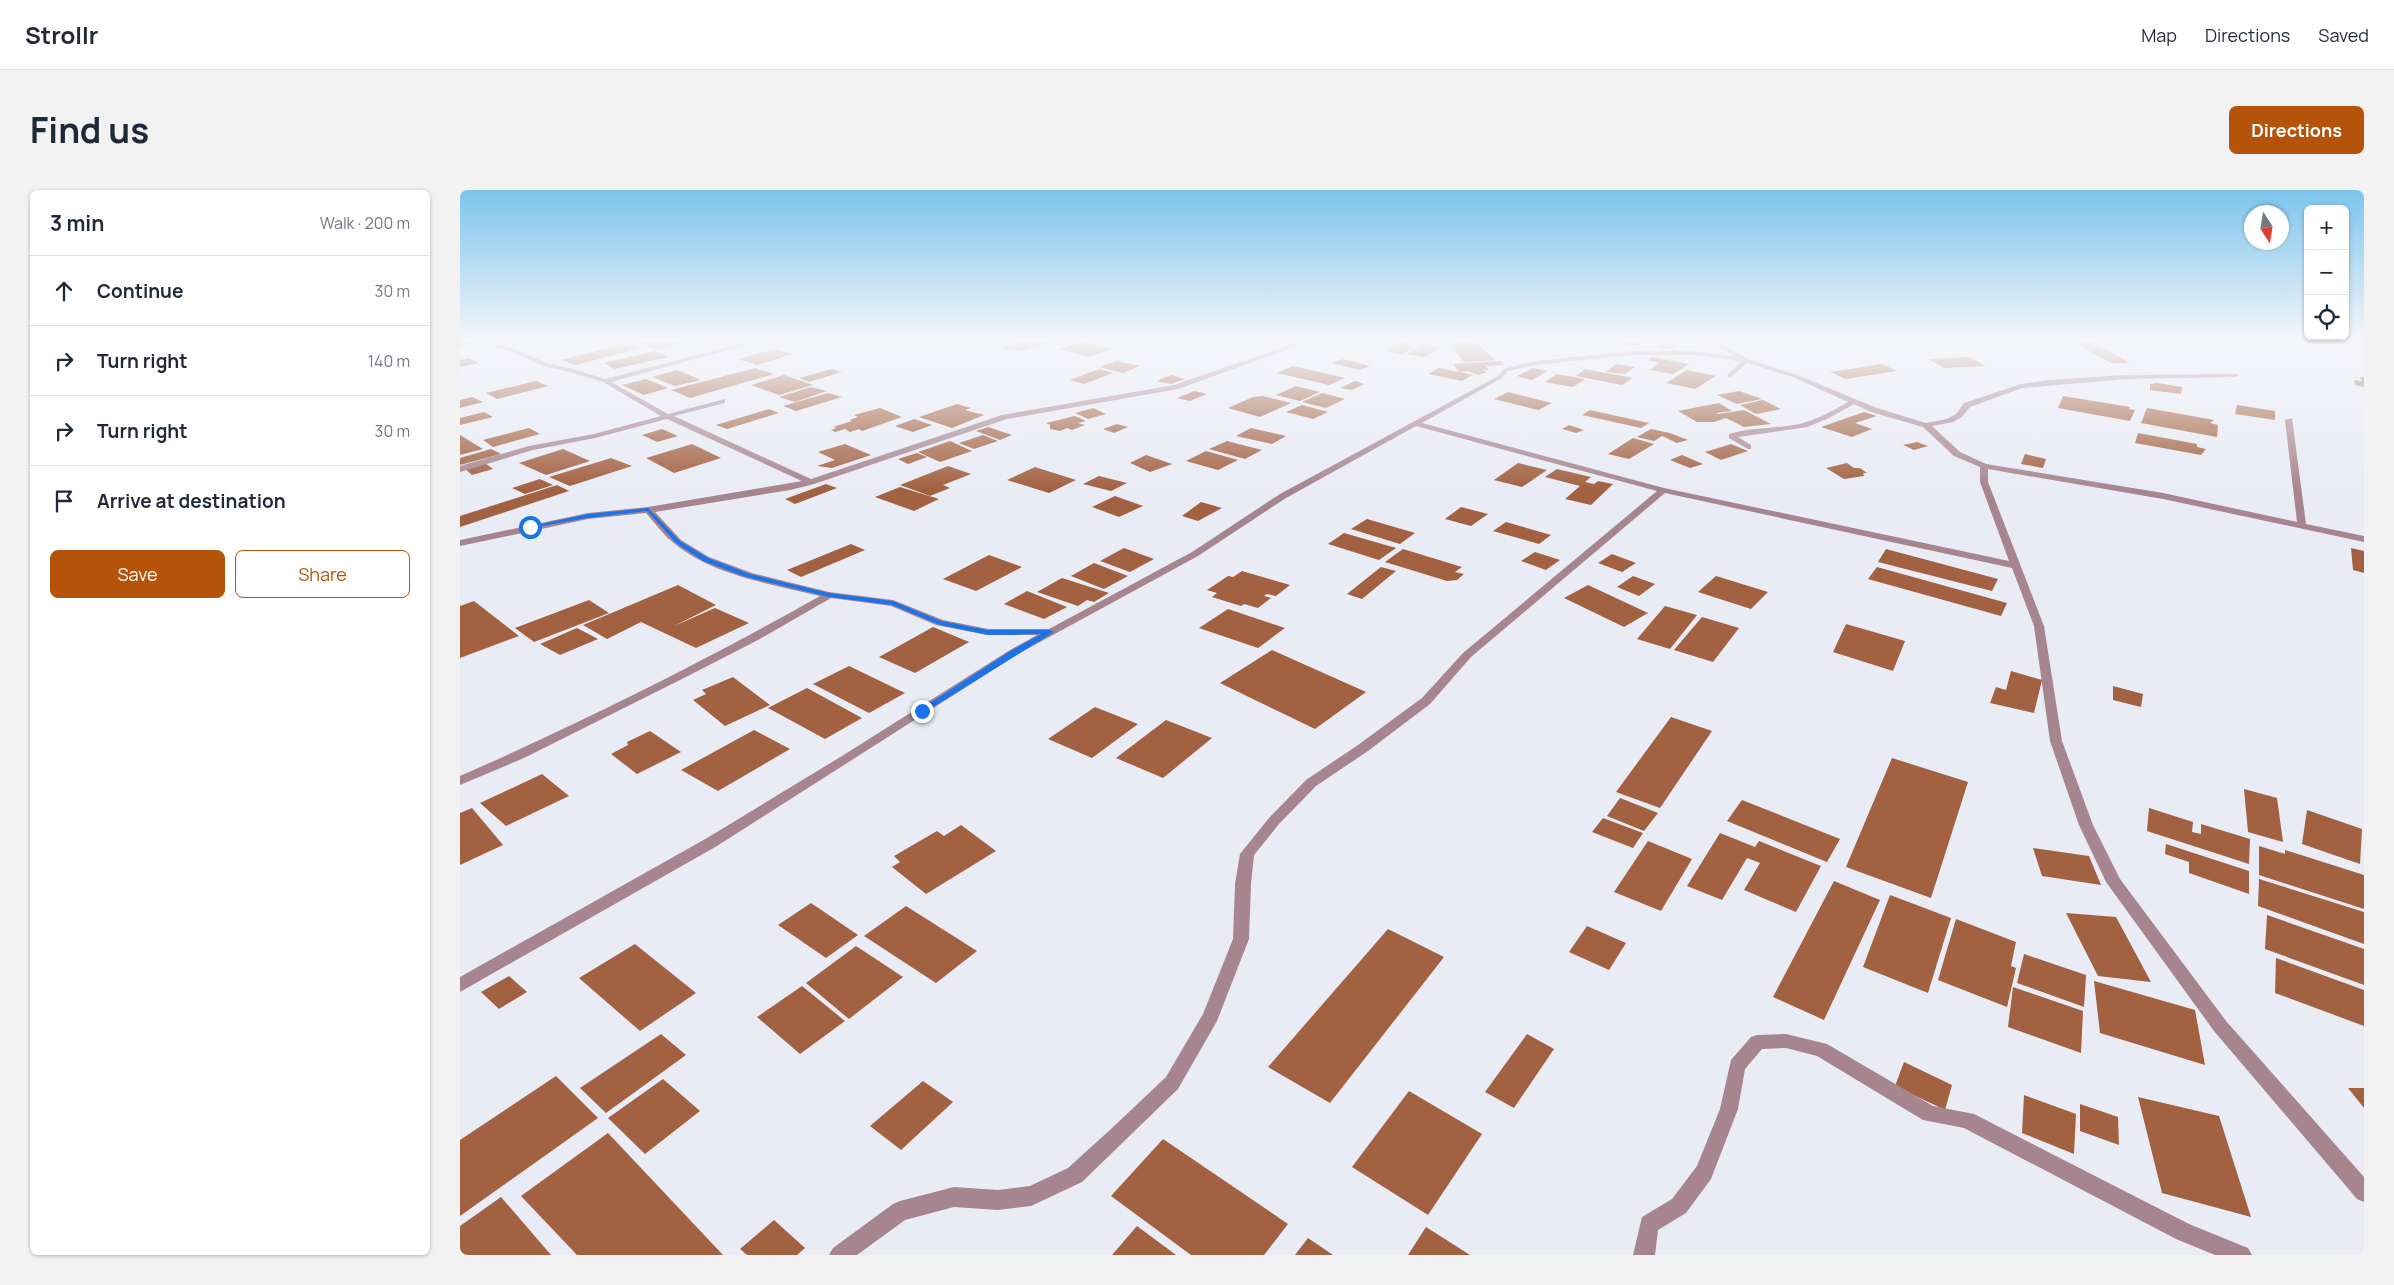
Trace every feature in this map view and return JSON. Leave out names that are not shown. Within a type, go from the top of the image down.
[{"type":"street","points":[[622,391],[667,416],[811,482]]},
{"type":"street","points":[[460,542],[588,516],[648,510],[811,482],[1005,417],[1160,391]]},
{"type":"street","points":[[460,985],[712,842],[856,754],[1014,652],[1195,554],[1283,496],[1474,391]]},
{"type":"street","points":[[1828,391],[1874,410],[1926,425],[1950,422],[1961,416],[1967,405],[2008,391]]},
{"type":"street","points":[[460,469],[532,448],[595,436],[722,401]]},
{"type":"street","points":[[1748,447],[1732,436],[1744,432],[1798,427],[1830,415],[1853,402]]},
{"type":"street","points":[[2289,420],[2302,527]]},
{"type":"street","points":[[1414,423],[1663,490],[2017,566]]},
{"type":"street","points":[[1926,425],[1957,454],[1984,466],[2163,496],[2364,539]]},
{"type":"street","points":[[1984,466],[1984,482],[2039,626],[2056,741],[2086,825],[2114,882],[2220,1026],[2364,1192]]},
{"type":"street","points":[[840,1255],[900,1211],[954,1197],[998,1200],[1032,1196],[1075,1175],[1172,1083],[1211,1016],[1241,939],[1243,884],[1247,854],[1274,821],[1311,783],[1364,748],[1426,701],[1467,655],[1663,490]]},
{"type":"street","points":[[648,510],[678,542],[706,560],[748,576],[829,595],[893,603],[940,623],[988,632],[1050,632]]},
{"type":"street","points":[[460,781],[520,755],[690,671],[754,638],[829,595]]},
{"type":"street","points":[[1644,1255],[1649,1224],[1680,1206],[1704,1172],[1729,1109],[1737,1066],[1757,1042],[1786,1041],[1821,1049],[1930,1114],[1967,1120],[2183,1232],[2241,1255]]},
{"type":"building","points":[[496,391],[530,391],[497,399],[486,393]]},
{"type":"building","points":[[635,391],[659,391],[644,395]]},
{"type":"building","points":[[673,391],[716,391],[690,398]]},
{"type":"building","points":[[767,391],[794,391],[779,395]]},
{"type":"building","points":[[799,391],[827,391],[795,402],[779,397]]},
{"type":"building","points":[[1194,391],[1207,394],[1190,401],[1177,398]]},
{"type":"building","points":[[1286,391],[1320,392],[1300,401],[1276,395]]},
{"type":"building","points":[[1739,391],[1762,399],[1737,404],[1717,395]]},
{"type":"building","points":[[2155,391],[2181,391],[2181,394]]},
{"type":"building","points":[[1508,392],[1552,403],[1538,410],[1494,399]]},
{"type":"building","points":[[828,393],[842,397],[796,411],[783,406]]},
{"type":"building","points":[[1322,393],[1345,399],[1326,408],[1302,402]]},
{"type":"building","points":[[1263,396],[1291,403],[1260,417],[1228,408],[1253,397]]},
{"type":"building","points":[[2063,396],[2130,407],[2129,409],[2135,410],[2130,421],[2058,408]]},
{"type":"building","points":[[472,397],[483,402],[460,408],[460,400]]},
{"type":"building","points":[[1763,400],[1781,409],[1756,414],[1740,405]]},
{"type":"building","points":[[1719,403],[1732,411],[1716,413],[1718,414],[1744,410],[1771,424],[1744,427],[1726,418],[1714,422],[1697,422],[1678,411]]},
{"type":"building","points":[[957,404],[971,408],[965,410],[984,415],[952,428],[919,417]]},
{"type":"building","points":[[1302,405],[1328,412],[1313,419],[1286,412]]},
{"type":"building","points":[[2237,405],[2275,411],[2275,420],[2235,414]]},
{"type":"building","points":[[880,408],[902,417],[862,431],[859,429],[850,432],[845,429],[835,432],[831,430],[837,428],[833,427],[858,417],[854,415]]},
{"type":"building","points":[[1093,408],[1106,414],[1088,419],[1075,413]]},
{"type":"building","points":[[2147,408],[2214,420],[2210,423],[2218,425],[2217,437],[2141,423]]},
{"type":"building","points":[[769,409],[779,413],[727,429],[716,425]]},
{"type":"building","points":[[1590,410],[1649,423],[1641,428],[1582,415]]},
{"type":"building","points":[[484,412],[493,417],[460,425],[460,418]]},
{"type":"building","points":[[1864,412],[1877,416],[1855,423],[1872,429],[1852,437],[1821,427]]},
{"type":"building","points":[[1075,416],[1086,421],[1078,423],[1085,425],[1072,430],[1067,428],[1060,431],[1050,429],[1050,425],[1046,423]]},
{"type":"building","points":[[914,419],[932,425],[913,432],[895,426]]},
{"type":"building","points":[[1117,424],[1128,427],[1114,433],[1103,429]]},
{"type":"building","points":[[1569,425],[1584,430],[1576,433],[1562,429]]},
{"type":"building","points":[[988,427],[1012,435],[1000,440],[976,431]]},
{"type":"building","points":[[529,428],[540,434],[493,447],[483,440]]},
{"type":"building","points":[[1251,428],[1286,436],[1272,444],[1236,436]]},
{"type":"building","points":[[662,429],[678,436],[657,442],[642,435]]},
{"type":"building","points":[[1651,429],[1670,433],[1688,440],[1677,443],[1662,436],[1654,441],[1637,437]]},
{"type":"building","points":[[2138,433],[2197,444],[2197,447],[2206,449],[2201,455],[2135,443]]},
{"type":"building","points":[[460,435],[483,449],[460,455]]},
{"type":"building","points":[[983,435],[998,441],[974,449],[959,443]]},
{"type":"building","points":[[1633,438],[1654,444],[1629,459],[1608,454]]},
{"type":"building","points":[[950,441],[972,451],[940,462],[918,452]]},
{"type":"building","points":[[1227,441],[1262,450],[1245,459],[1209,449]]},
{"type":"building","points":[[1917,442],[1928,446],[1914,450],[1903,445]]},
{"type":"building","points":[[692,444],[721,458],[674,473],[646,458]]},
{"type":"building","points":[[845,444],[871,455],[832,468],[817,466],[835,460],[818,452]]},
{"type":"building","points":[[1731,444],[1748,451],[1721,460],[1705,452]]},
{"type":"building","points":[[491,449],[501,454],[460,465],[460,458]]},
{"type":"building","points":[[563,449],[590,461],[546,475],[519,463]]},
{"type":"building","points":[[1206,451],[1238,460],[1218,470],[1186,461]]},
{"type":"building","points":[[917,453],[927,457],[908,464],[898,459]]},
{"type":"building","points":[[2025,454],[2046,459],[2043,468],[2021,464]]},
{"type":"building","points":[[1146,455],[1172,464],[1150,472],[1130,463]]},
{"type":"building","points":[[1682,455],[1703,464],[1690,468],[1670,460]]},
{"type":"building","points":[[611,458],[632,466],[570,486],[549,477]]},
{"type":"building","points":[[485,463],[493,469],[472,475],[464,468]]},
{"type":"building","points":[[1518,463],[1547,470],[1522,487],[1494,480]]},
{"type":"building","points":[[1847,463],[1867,473],[1863,473],[1864,476],[1844,479],[1826,468]]},
{"type":"building","points":[[948,466],[971,474],[943,485],[950,488],[930,496],[900,485]]},
{"type":"building","points":[[1035,467],[1076,480],[1049,493],[1007,480]]},
{"type":"building","points":[[1557,469],[1591,477],[1585,482],[1594,484],[1598,481],[1613,484],[1591,505],[1565,499],[1580,486],[1545,477]]},
{"type":"building","points":[[1099,476],[1127,483],[1111,491],[1083,484]]},
{"type":"building","points":[[540,479],[553,485],[525,494],[512,488]]},
{"type":"building","points":[[826,484],[837,488],[795,504],[785,499]]},
{"type":"building","points":[[557,485],[569,491],[460,527],[460,516]]},
{"type":"building","points":[[900,487],[939,499],[914,511],[875,497]]},
{"type":"building","points":[[1115,496],[1143,506],[1119,517],[1092,507]]},
{"type":"building","points":[[1201,502],[1222,508],[1198,521],[1182,516]]},
{"type":"building","points":[[1461,507],[1488,514],[1471,526],[1445,519]]},
{"type":"building","points":[[1367,519],[1415,533],[1400,544],[1351,529]]},
{"type":"building","points":[[1506,522],[1551,535],[1539,544],[1493,531]]},
{"type":"building","points":[[1344,533],[1396,548],[1379,560],[1328,544]]},
{"type":"building","points":[[851,544],[865,550],[801,577],[787,570]]},
{"type":"building","points":[[1124,548],[1154,559],[1130,572],[1100,561]]},
{"type":"building","points":[[2351,548],[2364,551],[2364,573],[2353,570]]},
{"type":"building","points":[[1403,549],[1462,567],[1455,572],[1464,574],[1457,580],[1447,581],[1385,562]]},
{"type":"building","points":[[1886,549],[1998,579],[1992,591],[1878,562]]},
{"type":"building","points":[[1535,552],[1560,560],[1546,570],[1521,561]]},
{"type":"building","points":[[1612,554],[1636,563],[1622,572],[1598,563]]},
{"type":"building","points":[[989,555],[1022,567],[976,591],[943,579]]},
{"type":"building","points":[[1094,563],[1128,576],[1104,589],[1071,576]]},
{"type":"building","points":[[1381,567],[1396,571],[1362,599],[1347,594]]},
{"type":"building","points":[[1877,567],[2007,603],[2001,616],[1868,579]]},
{"type":"building","points":[[1242,571],[1290,585],[1276,596],[1267,594],[1264,596],[1271,598],[1258,608],[1244,604],[1241,606],[1212,597],[1217,593],[1207,590],[1228,576],[1233,577]]},
{"type":"building","points":[[1633,576],[1655,584],[1639,596],[1617,587]]},
{"type":"building","points":[[1716,576],[1768,592],[1751,609],[1698,592]]},
{"type":"building","points":[[1062,578],[1109,593],[1094,602],[1087,600],[1078,606],[1037,592]]},
{"type":"building","points":[[678,585],[716,605],[674,626],[715,608],[749,623],[696,648],[641,622],[607,639],[583,625]]},
{"type":"building","points":[[1588,585],[1648,613],[1624,627],[1564,598]]},
{"type":"building","points":[[1027,591],[1067,607],[1044,619],[1004,604]]},
{"type":"building","points":[[589,600],[609,613],[534,642],[515,628]]},
{"type":"building","points":[[474,601],[519,636],[460,658],[460,606]]},
{"type":"building","points":[[1665,606],[1697,615],[1670,649],[1637,639]]},
{"type":"building","points":[[1228,609],[1285,628],[1258,648],[1199,628]]},
{"type":"building","points":[[1702,617],[1739,628],[1713,662],[1674,650]]},
{"type":"building","points":[[1846,624],[1905,641],[1893,671],[1833,652]]},
{"type":"building","points":[[933,627],[969,642],[915,673],[879,657]]},
{"type":"building","points":[[577,628],[598,639],[560,655],[540,644]]},
{"type":"building","points":[[1272,650],[1366,692],[1315,729],[1220,683]]},
{"type":"building","points":[[849,666],[905,693],[869,713],[813,684]]},
{"type":"building","points":[[2011,671],[2042,680],[2034,713],[1990,703],[1996,687],[2006,690]]},
{"type":"building","points":[[733,677],[770,705],[725,726],[693,700],[706,694],[702,690]]},
{"type":"building","points":[[2113,686],[2143,694],[2141,707],[2113,700]]},
{"type":"building","points":[[807,688],[862,718],[825,739],[768,708]]},
{"type":"building","points":[[1095,707],[1138,724],[1092,758],[1048,739]]},
{"type":"building","points":[[1671,717],[1712,731],[1660,808],[1616,792]]},
{"type":"building","points":[[1166,720],[1212,738],[1163,778],[1116,758]]},
{"type":"building","points":[[754,730],[790,749],[718,791],[681,770]]},
{"type":"building","points":[[650,731],[681,752],[637,774],[611,754],[628,745],[627,742]]},
{"type":"building","points":[[1892,758],[1968,782],[1931,898],[1846,867]]},
{"type":"building","points":[[542,774],[569,796],[506,826],[480,803]]},
{"type":"building","points":[[2244,789],[2277,798],[2283,842],[2248,832]]},
{"type":"building","points":[[1620,798],[1658,813],[1644,831],[1607,816]]},
{"type":"building","points":[[1742,800],[1840,839],[1827,862],[1727,821]]},
{"type":"building","points":[[472,808],[503,845],[460,865],[460,813]]},
{"type":"building","points":[[2149,808],[2193,822],[2192,832],[2201,834],[2201,824],[2250,839],[2249,864],[2147,831]]},
{"type":"building","points":[[2307,810],[2362,829],[2360,864],[2302,844]]},
{"type":"building","points":[[1603,818],[1643,833],[1633,848],[1592,832]]},
{"type":"building","points":[[961,825],[996,851],[926,894],[892,867],[900,862],[894,856],[937,831],[944,836]]},
{"type":"building","points":[[1720,833],[1755,847],[1759,841],[1821,866],[1796,912],[1744,890],[1760,863],[1747,858],[1722,900],[1687,886]]},
{"type":"building","points":[[1648,841],[1692,859],[1661,911],[1614,892]]},
{"type":"building","points":[[2166,844],[2249,871],[2249,894],[2189,873],[2189,862],[2165,854]]},
{"type":"building","points":[[2259,846],[2285,854],[2285,850],[2364,875],[2364,909],[2259,875]]},
{"type":"building","points":[[2033,848],[2089,856],[2101,885],[2042,876]]},
{"type":"building","points":[[2259,879],[2364,912],[2364,944],[2258,906]]},
{"type":"building","points":[[1834,881],[1880,900],[1824,1020],[1773,997]]},
{"type":"building","points":[[1890,895],[1951,918],[1928,993],[1863,967]]},
{"type":"building","points":[[811,903],[858,935],[826,958],[778,925]]},
{"type":"building","points":[[906,906],[977,951],[936,983],[864,936]]},
{"type":"building","points":[[2066,913],[2116,917],[2151,982],[2098,976]]},
{"type":"building","points":[[2267,915],[2364,949],[2364,985],[2265,949]]},
{"type":"building","points":[[1956,919],[2016,942],[2011,966],[2016,968],[2007,1007],[1938,980]]},
{"type":"building","points":[[1587,926],[1626,943],[1609,970],[1569,952]]},
{"type":"building","points":[[1388,929],[1444,957],[1330,1103],[1268,1067]]},
{"type":"building","points":[[635,944],[696,993],[640,1031],[579,978]]},
{"type":"building","points":[[856,946],[903,977],[849,1019],[806,983]]},
{"type":"building","points":[[2024,954],[2086,975],[2084,1007],[2017,983]]},
{"type":"building","points":[[2276,958],[2364,990],[2364,1026],[2275,993]]},
{"type":"building","points":[[509,976],[527,992],[499,1009],[481,992]]},
{"type":"building","points":[[2094,981],[2195,1010],[2205,1065],[2100,1033]]},
{"type":"building","points":[[802,986],[845,1021],[800,1054],[757,1017]]},
{"type":"building","points":[[2013,987],[2083,1011],[2081,1053],[2008,1027]]},
{"type":"building","points":[[661,1034],[686,1055],[606,1113],[580,1088]]},
{"type":"building","points":[[1527,1034],[1554,1049],[1514,1108],[1485,1092]]},
{"type":"building","points":[[1904,1062],[1952,1085],[1945,1110],[1895,1086]]},
{"type":"building","points":[[556,1076],[598,1118],[460,1216],[460,1140]]},
{"type":"building","points":[[663,1079],[700,1111],[645,1154],[608,1118]]},
{"type":"building","points":[[923,1081],[953,1102],[901,1150],[870,1126]]},
{"type":"building","points":[[2348,1088],[2364,1088],[2364,1108]]},
{"type":"building","points":[[1409,1091],[1482,1134],[1428,1215],[1352,1167]]},
{"type":"building","points":[[2024,1095],[2076,1114],[2074,1154],[2022,1133]]},
{"type":"building","points":[[2138,1097],[2219,1116],[2251,1217],[2162,1193]]},
{"type":"building","points":[[2080,1104],[2118,1117],[2119,1145],[2080,1131]]},
{"type":"building","points":[[608,1133],[723,1255],[577,1255],[521,1196]]},
{"type":"building","points":[[1163,1139],[1288,1224],[1264,1255],[1191,1255],[1111,1196]]},
{"type":"building","points":[[501,1197],[551,1255],[463,1255],[460,1251],[460,1226]]},
{"type":"building","points":[[774,1220],[805,1248],[797,1255],[747,1255],[740,1249]]},
{"type":"building","points":[[1137,1226],[1176,1255],[1112,1255]]},
{"type":"building","points":[[1426,1227],[1470,1255],[1408,1255]]},
{"type":"building","points":[[1308,1238],[1333,1255],[1295,1255]]},
{"type":"route","points":[[530,527],[588,516],[648,510],[678,542],[706,560],[748,576],[792,588],[829,595],[893,603],[940,623],[988,632],[1050,632],[1014,652],[922,711]]}]
